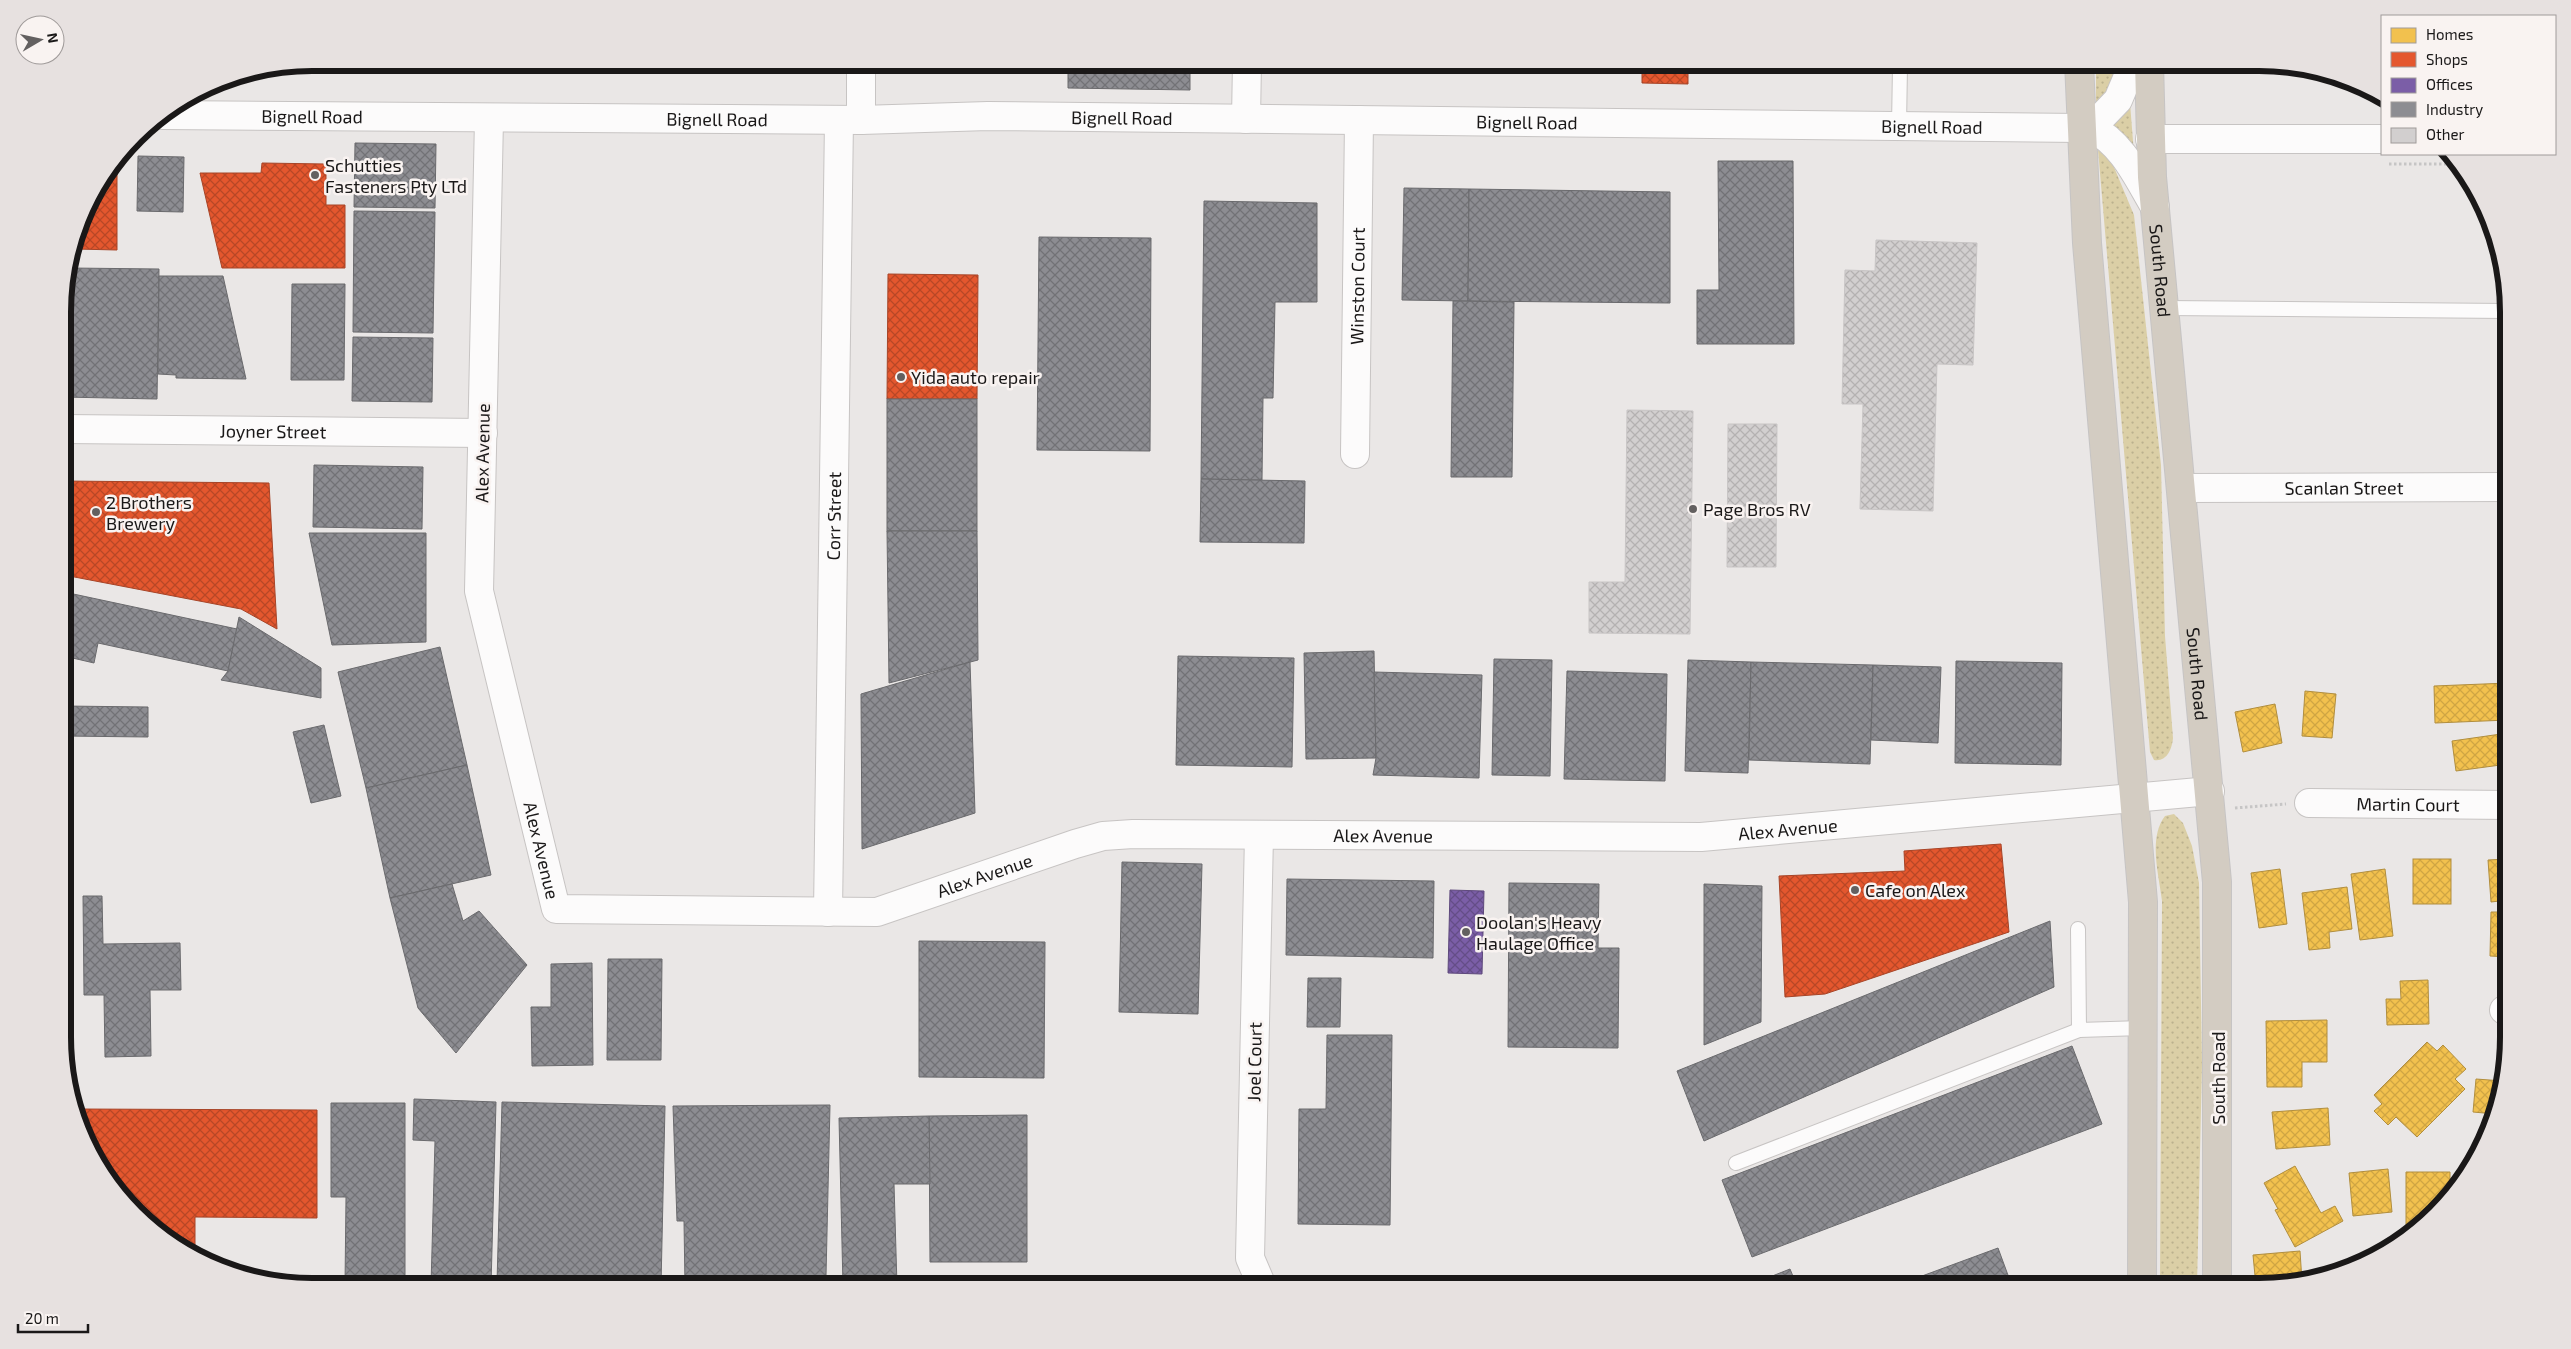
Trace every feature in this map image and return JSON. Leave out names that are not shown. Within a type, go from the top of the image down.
[{"type":"highway","points":[[2081,71],[2086,128],[2087,244],[2143,902],[2142,1278]]},
{"type":"highway","name":"South Road","points":[[2149,71],[2150,139],[2155,207],[2211,801],[2218,900],[2217,1278]]},
{"type":"street","name":"Corr Street","points":[[828,912],[850,120],[859,71]]},
{"type":"street","points":[[1246,119],[1247,71]]},
{"type":"street","points":[[2130,71],[2118,100],[2086,128],[2104,135],[2119,151],[2155,207]]},
{"type":"street","name":"Bignell Road","points":[[174,115],[489,119],[850,120],[988,116],[2086,128]]},
{"type":"street","name":"Alex Avenue","points":[[489,119],[479,591],[556,909],[877,912],[1103,836],[1133,834],[1701,837],[2134,798],[2211,801]]},
{"type":"street","name":"Winston Court","points":[[1355,454],[1358,120]]},
{"type":"street","points":[[2150,139],[2381,140]]},
{"type":"street","name":"Joyner Street","points":[[71,429],[483,432]]},
{"type":"street","name":"Scanlan Street","points":[[2182,488],[2500,487]]},
{"type":"street","name":"Martin Court","points":[[2309,803],[2500,805]]},
{"type":"street","name":"Joel Court","points":[[1259,835],[1250,1258],[1259,1278]]},
{"type":"lane","points":[[1899,126],[1900,71]]},
{"type":"lane","points":[[2165,308],[2500,311]]},
{"type":"lane","points":[[2078,929],[2079,1030]]},
{"type":"lane","points":[[1736,1163],[2079,1030],[2142,1028]]},
{"type":"path","points":[[2211,801],[2309,803]]},
{"type":"shaded area","points":[[2096,71],[2118,71],[2115,87],[2096,104]]},
{"type":"shaded area","points":[[2130,103],[2134,154],[2107,128],[2114,124]]},
{"type":"shaded area","points":[[2098,150],[2111,160],[2134,215],[2161,465],[2165,636],[2173,738],[2168,754],[2159,760],[2154,760],[2150,752]]},
{"type":"shaded area","points":[[2174,814],[2183,823],[2192,846],[2199,883],[2202,1064],[2197,1278],[2160,1278],[2162,901],[2156,846],[2160,825],[2165,816]]},
{"type":"building: Homes","points":[[2500,683],[2500,720],[2435,723],[2434,686]]},
{"type":"building: Homes","points":[[2305,691],[2336,694],[2332,738],[2302,736]]},
{"type":"building: Homes","points":[[2275,704],[2282,743],[2243,752],[2235,712]]},
{"type":"building: Homes","points":[[2500,734],[2500,765],[2456,771],[2452,741]]},
{"type":"building: Homes","points":[[2413,859],[2451,859],[2451,904],[2413,904]]},
{"type":"building: Homes","points":[[2500,859],[2500,901],[2491,902],[2488,860]]},
{"type":"building: Homes","points":[[2280,869],[2287,924],[2259,928],[2251,873]]},
{"type":"building: Homes","points":[[2385,869],[2393,936],[2360,940],[2351,874]]},
{"type":"building: Homes","points":[[2347,887],[2352,929],[2329,932],[2330,948],[2309,950],[2302,893]]},
{"type":"building: Homes","points":[[2491,912],[2500,912],[2500,957],[2490,956]]},
{"type":"building: Homes","points":[[2428,980],[2429,1024],[2387,1025],[2386,999],[2401,999],[2400,981]]},
{"type":"building: Homes","points":[[2327,1020],[2327,1062],[2302,1062],[2302,1087],[2267,1087],[2266,1021]]},
{"type":"building: Homes","points":[[2427,1042],[2437,1051],[2443,1045],[2466,1069],[2455,1079],[2465,1089],[2417,1137],[2396,1117],[2388,1125],[2374,1111],[2382,1104],[2374,1095]]},
{"type":"building: Homes","points":[[2476,1079],[2496,1080],[2487,1113],[2473,1112]]},
{"type":"building: Homes","points":[[2328,1108],[2330,1145],[2276,1149],[2272,1112]]},
{"type":"building: Homes","points":[[2295,1166],[2321,1213],[2335,1206],[2343,1221],[2295,1247],[2275,1210],[2278,1209],[2264,1183]]},
{"type":"building: Homes","points":[[2388,1169],[2392,1212],[2353,1216],[2349,1173]]},
{"type":"building: Homes","points":[[2406,1172],[2450,1172],[2450,1183],[2440,1196],[2406,1227]]},
{"type":"building: Homes","points":[[2300,1251],[2302,1274],[2255,1278],[2253,1255]]},
{"type":"building: Shops","points":[[654,71],[829,71],[829,73]]},
{"type":"building: Shops","points":[[1642,71],[1688,71],[1688,84],[1642,83]]},
{"type":"building: Shops","points":[[262,163],[326,164],[326,205],[345,205],[345,268],[222,268],[200,173],[261,173]]},
{"type":"building: Shops","points":[[117,171],[117,250],[79,249],[96,206]]},
{"type":"building: Shops","points":[[888,274],[978,275],[977,399],[887,399]]},
{"type":"building: Shops","points":[[71,481],[269,483],[277,629],[241,609],[71,576]]},
{"type":"building: Shops","points":[[2001,844],[2009,932],[1825,994],[1785,997],[1779,876],[1905,871],[1904,851]]},
{"type":"building: Shops","points":[[82,1109],[317,1110],[317,1218],[195,1217],[195,1247],[178,1237],[153,1218],[131,1196],[112,1171],[96,1143]]},
{"type":"building: Offices","name":"Doolan's Heavy Haulage Office","points":[[1450,890],[1484,891],[1482,974],[1448,973]]},
{"type":"building: Industry","points":[[1068,71],[1190,71],[1190,90],[1068,88]]},
{"type":"building: Industry","points":[[355,143],[436,144],[435,208],[354,207]]},
{"type":"building: Industry","points":[[138,156],[184,157],[183,212],[137,211]]},
{"type":"building: Industry","points":[[1718,161],[1793,161],[1794,344],[1697,344],[1697,290],[1719,290]]},
{"type":"building: Industry","points":[[1404,188],[1469,189],[1468,301],[1402,300]]},
{"type":"building: Industry","points":[[1469,189],[1670,192],[1670,303],[1468,301]]},
{"type":"building: Industry","points":[[1204,201],[1317,203],[1317,302],[1275,302],[1273,398],[1263,398],[1262,480],[1201,479]]},
{"type":"building: Industry","points":[[354,211],[435,212],[433,333],[353,332]]},
{"type":"building: Industry","points":[[1039,237],[1151,238],[1150,451],[1037,450]]},
{"type":"building: Industry","points":[[75,268],[159,269],[157,399],[71,397],[71,313]]},
{"type":"building: Industry","points":[[159,276],[223,276],[246,379],[176,378],[176,375],[158,374]]},
{"type":"building: Industry","points":[[292,284],[345,284],[344,380],[291,380]]},
{"type":"building: Industry","points":[[1453,301],[1514,302],[1512,477],[1451,477]]},
{"type":"building: Industry","points":[[353,337],[433,338],[432,402],[352,401]]},
{"type":"building: Industry","points":[[887,399],[977,399],[977,531],[887,531]]},
{"type":"building: Industry","points":[[314,465],[423,467],[422,529],[313,527]]},
{"type":"building: Industry","points":[[1201,479],[1305,481],[1304,543],[1200,542]]},
{"type":"building: Industry","points":[[887,531],[977,531],[978,660],[889,683]]},
{"type":"building: Industry","points":[[309,533],[426,533],[426,642],[332,645]]},
{"type":"building: Industry","points":[[71,593],[237,629],[228,671],[98,643],[94,663],[71,658]]},
{"type":"building: Industry","points":[[239,617],[321,668],[321,698],[221,680],[228,671]]},
{"type":"building: Industry","points":[[440,647],[467,765],[366,788],[338,672]]},
{"type":"building: Industry","points":[[1374,651],[1376,758],[1306,759],[1304,653]]},
{"type":"building: Industry","points":[[1178,656],[1294,658],[1292,767],[1176,765]]},
{"type":"building: Industry","points":[[1494,659],[1552,660],[1550,776],[1492,775]]},
{"type":"building: Industry","points":[[1688,660],[1751,662],[1748,773],[1685,771]]},
{"type":"building: Industry","points":[[1956,661],[2062,663],[2061,765],[1955,763]]},
{"type":"building: Industry","points":[[970,662],[975,813],[862,849],[861,694]]},
{"type":"building: Industry","points":[[1751,662],[1873,665],[1870,764],[1749,760]]},
{"type":"building: Industry","points":[[1873,665],[1941,667],[1938,743],[1871,740]]},
{"type":"building: Industry","points":[[1567,671],[1667,674],[1665,781],[1564,779]]},
{"type":"building: Industry","points":[[1374,672],[1482,675],[1479,778],[1373,775],[1376,758]]},
{"type":"building: Industry","points":[[71,706],[148,707],[148,737],[71,736]]},
{"type":"building: Industry","points":[[324,725],[341,796],[311,803],[293,732]]},
{"type":"building: Industry","points":[[467,765],[491,875],[390,898],[366,788]]},
{"type":"building: Industry","points":[[1122,862],[1202,864],[1198,1014],[1119,1012]]},
{"type":"building: Industry","points":[[1287,879],[1434,881],[1433,958],[1286,955]]},
{"type":"building: Industry","points":[[1509,883],[1599,884],[1598,948],[1619,948],[1618,1048],[1508,1047]]},
{"type":"building: Industry","points":[[452,884],[463,921],[479,911],[527,965],[456,1053],[418,1008],[390,898]]},
{"type":"building: Industry","points":[[1704,884],[1762,886],[1761,1022],[1704,1045]]},
{"type":"building: Industry","points":[[83,896],[102,896],[103,944],[180,943],[181,990],[150,990],[151,1056],[105,1057],[104,995],[84,995]]},
{"type":"building: Industry","points":[[2050,921],[2054,987],[1704,1141],[1677,1071]]},
{"type":"building: Industry","points":[[919,941],[1045,942],[1044,1078],[919,1077]]},
{"type":"building: Industry","points":[[608,959],[662,959],[661,1060],[607,1060]]},
{"type":"building: Industry","points":[[592,963],[593,1065],[532,1066],[531,1007],[551,1007],[551,964]]},
{"type":"building: Industry","points":[[1308,978],[1341,978],[1340,1027],[1307,1027]]},
{"type":"building: Industry","points":[[1327,1035],[1392,1035],[1390,1225],[1298,1224],[1299,1109],[1326,1109]]},
{"type":"building: Industry","points":[[2072,1046],[2102,1124],[1752,1257],[1722,1180]]},
{"type":"building: Industry","points":[[414,1099],[496,1102],[491,1278],[431,1278],[435,1141],[413,1140]]},
{"type":"building: Industry","points":[[502,1102],[665,1106],[661,1278],[497,1278]]},
{"type":"building: Industry","points":[[331,1103],[405,1103],[405,1278],[345,1278],[346,1197],[331,1197]]},
{"type":"building: Industry","points":[[830,1105],[826,1276],[763,1278],[763,1275],[732,1276],[732,1278],[685,1278],[684,1221],[677,1221],[673,1106]]},
{"type":"building: Industry","points":[[1027,1115],[1027,1262],[930,1262],[929,1116]]},
{"type":"building: Industry","points":[[929,1116],[930,1184],[894,1184],[897,1278],[843,1278],[839,1118]]},
{"type":"building: Industry","points":[[1998,1248],[2009,1278],[1917,1278]]},
{"type":"building: Industry","points":[[1790,1269],[1794,1278],[1767,1278]]},
{"type":"building: Other","points":[[1876,240],[1977,243],[1973,365],[1937,364],[1933,511],[1860,509],[1863,404],[1842,404],[1845,270],[1875,271]]},
{"type":"building: Other","points":[[1627,410],[1693,411],[1690,634],[1589,633],[1589,582],[1625,582]]},
{"type":"building: Other","points":[[1728,424],[1777,424],[1776,567],[1727,567]]},
{"type":"place","name":"Schutties Fasteners Pty LTd","points":[[315,175]]},
{"type":"place","name":"Yida auto repair","points":[[901,377]]},
{"type":"place","name":"Page Bros RV","points":[[1693,509]]},
{"type":"place","name":"2 Brothers Brewery","points":[[96,512]]},
{"type":"place","name":"Cafe on Alex","points":[[1855,890]]},
{"type":"place","name":"Doolan's Heavy Haulage Office","points":[[1466,932]]}]
